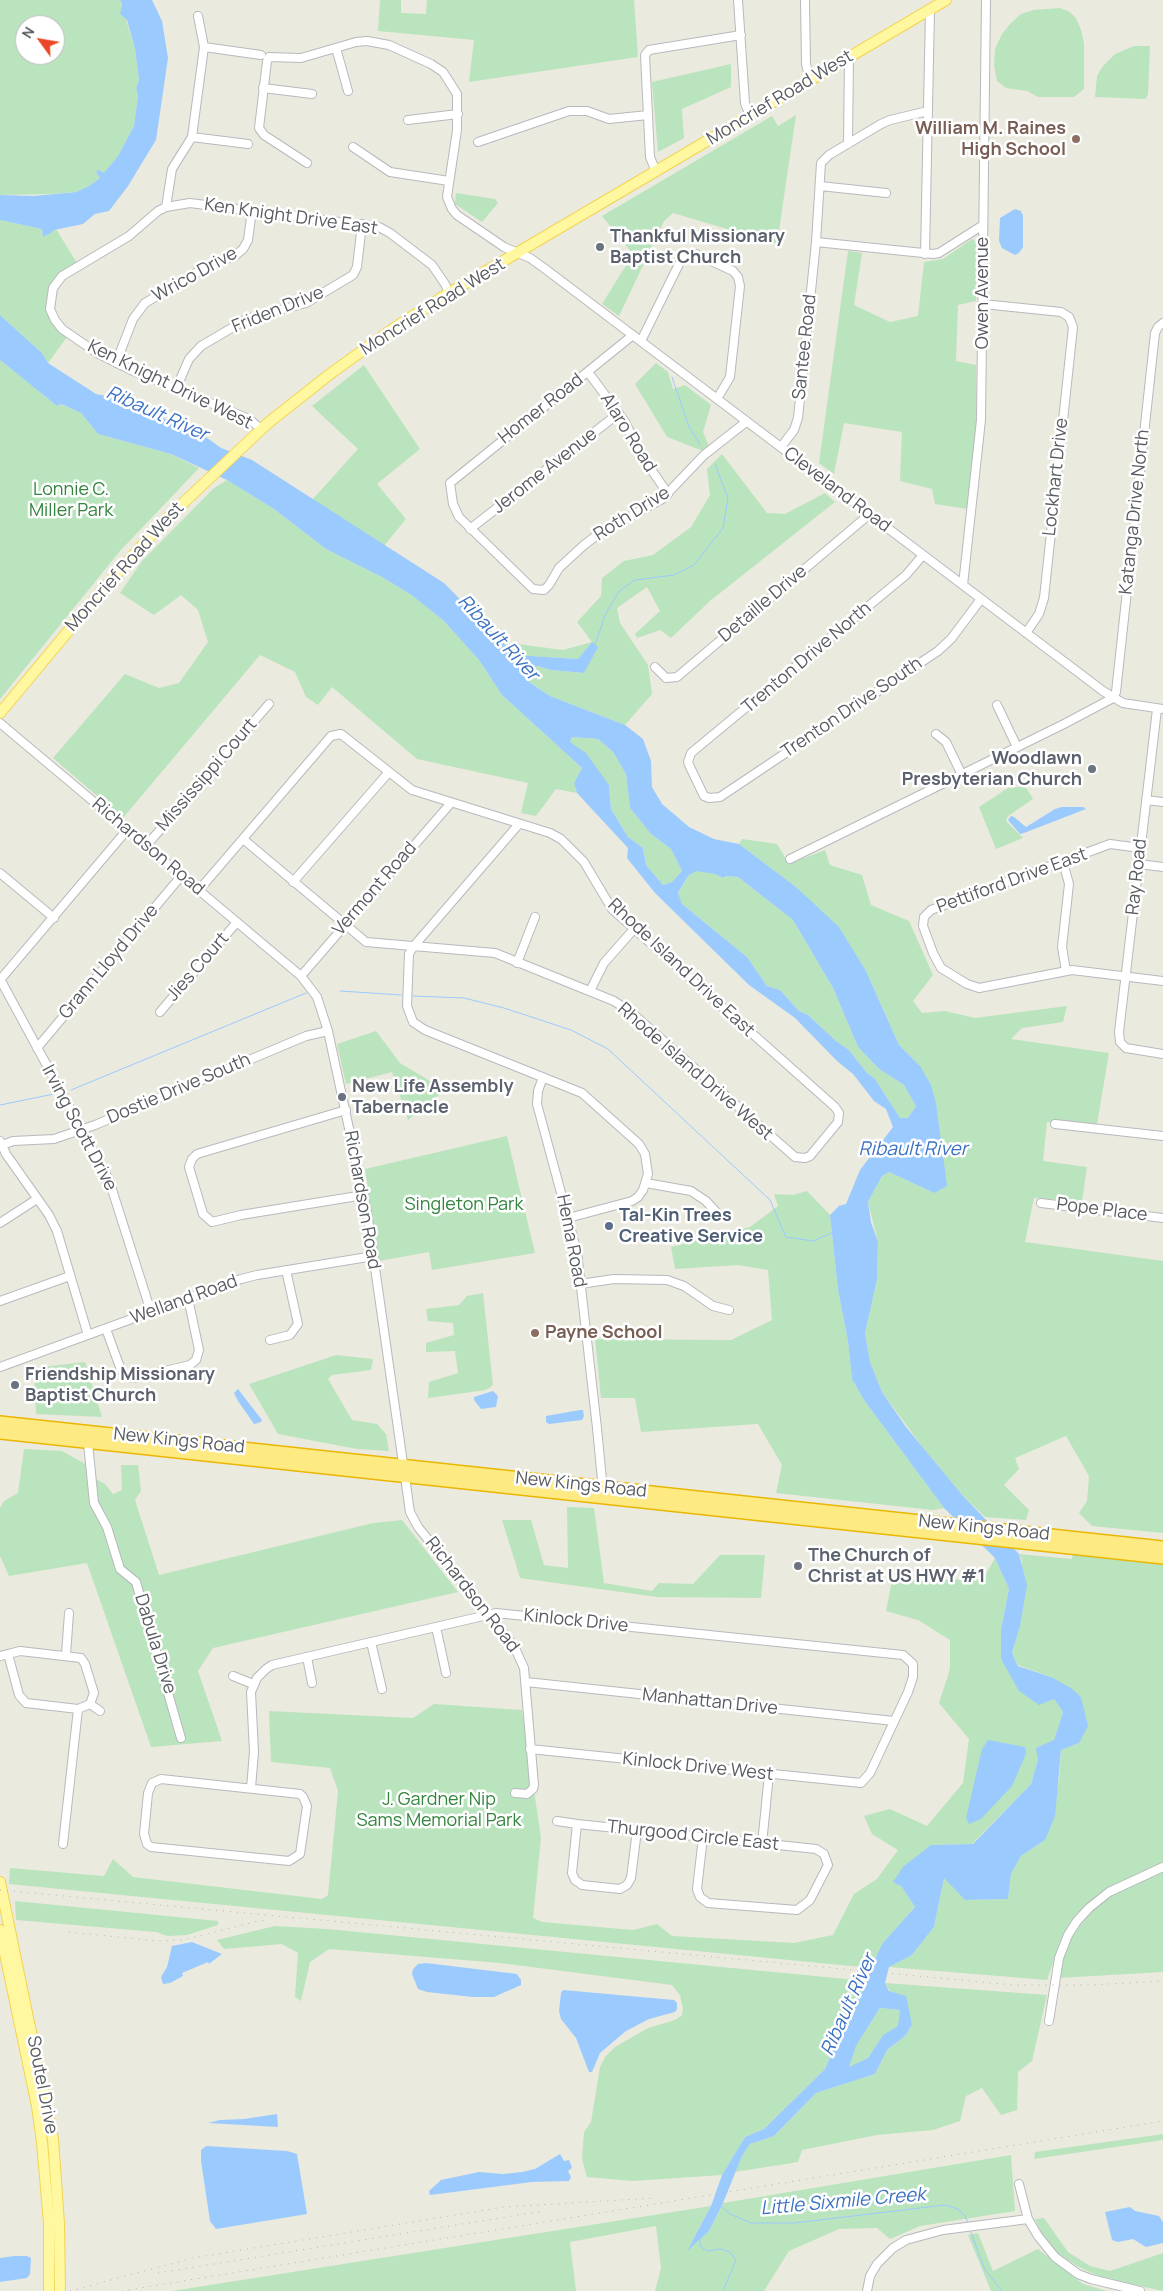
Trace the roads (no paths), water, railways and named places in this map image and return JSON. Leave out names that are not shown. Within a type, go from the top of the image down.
[{"type":"highway","name":"New Kings Road","points":[[0,1422],[21,1430],[88,1443],[222,1451]]},
{"type":"highway","name":"New Kings Road","points":[[0,1433],[21,1430],[222,1451],[762,1510],[1018,1543],[1163,1547]]},
{"type":"highway","name":"New Kings Road","points":[[762,1510],[948,1524],[1010,1531],[1113,1547],[1163,1558]]},
{"type":"main road","name":"Moncrief Road West","points":[[0,713],[128,560],[162,523],[261,429],[354,356],[449,293],[946,0]]},
{"type":"main road","name":"Soutel Drive","points":[[0,1882],[53,2139],[60,2224],[60,2289]]},
{"type":"main road","name":"Soutel Drive","points":[[0,1930],[38,2115],[49,2214],[49,2289]]},
{"type":"street","points":[[738,0],[745,103],[750,116]]},
{"type":"street","points":[[805,0],[806,64],[810,80]]},
{"type":"street","name":"Owen Avenue","points":[[963,585],[981,420],[986,0]]},
{"type":"street","points":[[925,254],[930,10]]},
{"type":"street","points":[[166,207],[172,169],[192,137],[204,47],[198,16]]},
{"type":"street","points":[[656,172],[650,157],[644,57],[648,51],[741,35]]},
{"type":"street","name":"Cleveland Road","points":[[204,47],[265,56],[301,58],[361,42],[381,42],[431,64],[443,72],[454,88],[458,114],[449,181],[449,204],[457,214],[504,247],[530,258],[1113,698],[1135,706],[1160,709]]},
{"type":"street","points":[[336,48],[348,91]]},
{"type":"street","points":[[265,56],[260,131],[306,163]]},
{"type":"street","points":[[848,144],[849,57]]},
{"type":"street","points":[[263,88],[312,94]]},
{"type":"street","points":[[478,142],[569,111],[587,111],[609,119],[648,115]]},
{"type":"street","points":[[886,193],[820,186],[821,163],[829,155],[890,120],[928,112]]},
{"type":"street","points":[[408,120],[458,114]]},
{"type":"street","points":[[192,137],[248,144]]},
{"type":"street","points":[[352,147],[390,172],[449,181]]},
{"type":"street","name":"Santee Road","points":[[781,447],[794,430],[798,418],[820,186]]},
{"type":"street","name":"Ken Knight Drive East","points":[[166,207],[190,203],[362,224],[387,230],[436,269],[449,293]]},
{"type":"street","name":"Ken Knight Drive West","points":[[166,207],[158,211],[129,236],[62,276],[50,294],[52,316],[58,324],[78,341],[116,363],[249,419],[261,429]]},
{"type":"street","name":"Wrico Drive","points":[[116,363],[133,319],[145,304],[207,266],[240,252],[248,240],[252,210]]},
{"type":"street","name":"Friden Drive","points":[[176,389],[189,359],[200,346],[247,320],[306,303],[350,278],[356,271],[362,224]]},
{"type":"street","points":[[816,242],[925,254],[939,253],[983,225]]},
{"type":"street","points":[[642,341],[680,262],[686,256],[696,254],[733,271],[738,277],[740,286],[730,376],[728,384],[717,399]]},
{"type":"street","name":"Lockhart Drive","points":[[983,304],[1061,312],[1069,317],[1073,327],[1044,598],[1039,614],[1026,633]]},
{"type":"street","name":"Katanga Drive North","points":[[1113,698],[1116,692],[1155,333],[1160,325]]},
{"type":"street","name":"Homer Road","points":[[470,529],[455,512],[450,483],[633,335]]},
{"type":"street","name":"Alaro Road","points":[[588,372],[629,428],[640,454],[668,494]]},
{"type":"street","name":"Jerome Avenue","points":[[470,529],[619,413]]},
{"type":"street","name":"Roth Drive","points":[[470,529],[533,589],[544,590],[559,568],[584,545],[668,494],[704,455],[746,422]]},
{"type":"street","name":"Detaille Drive","points":[[655,667],[666,678],[677,677],[865,518],[868,513]]},
{"type":"street","name":"Trenton Drive North","points":[[709,798],[700,792],[690,767],[689,757],[695,750],[906,575],[923,555]]},
{"type":"street","name":"Trenton Drive South","points":[[709,798],[720,797],[938,651],[951,639],[981,599]]},
{"type":"street","points":[[790,859],[962,775],[1113,698]]},
{"type":"street","name":"Mississippi Court","points":[[146,846],[269,704]]},
{"type":"street","points":[[997,705],[1017,747]]},
{"type":"street","name":"Ray Road","points":[[1160,709],[1146,800],[1119,1032],[1122,1045],[1130,1050],[1163,1054]]},
{"type":"street","name":"Richardson Road","points":[[0,723],[301,976],[317,997],[324,1011],[364,1195],[403,1471],[413,1520],[519,1653],[524,1668],[534,1785],[533,1790],[527,1794],[515,1794]]},
{"type":"street","name":"Rhode Island Drive East","points":[[243,839],[331,736],[338,733],[346,736],[412,790],[450,804],[550,833],[561,839],[584,862],[612,910],[835,1107],[840,1118],[836,1127],[810,1156],[800,1158]]},
{"type":"street","points":[[936,734],[946,742],[962,775]]},
{"type":"street","points":[[293,882],[389,772]]},
{"type":"street","points":[[1146,800],[1163,802]]},
{"type":"street","name":"Vermont Road","points":[[301,976],[344,924],[450,804]]},
{"type":"street","points":[[519,824],[413,947],[409,954],[407,1011],[413,1022],[425,1030],[582,1093],[634,1138],[645,1154],[648,1174],[643,1190],[632,1201],[568,1218]]},
{"type":"street","points":[[0,980],[127,830]]},
{"type":"street","points":[[199,890],[243,839]]},
{"type":"street","name":"Rhode Island Drive West","points":[[243,839],[366,942],[486,951],[614,1001],[628,1010],[792,1155],[800,1158]]},
{"type":"street","name":"Pettiford Drive East","points":[[1066,971],[978,988],[967,984],[941,968],[932,954],[923,926],[924,917],[927,913],[1110,844],[1140,848]]},
{"type":"street","points":[[1063,862],[1069,884],[1062,947],[1066,971],[1163,981]]},
{"type":"street","points":[[1139,864],[1163,867]]},
{"type":"street","points":[[0,873],[54,918]]},
{"type":"street","name":"Grann Lloyd Drive","points":[[37,1048],[182,875]]},
{"type":"street","points":[[517,962],[535,917]]},
{"type":"street","name":"Jies Court","points":[[160,1012],[237,922]]},
{"type":"street","points":[[590,991],[604,963],[634,929]]},
{"type":"street","name":"Irving Scott Drive","points":[[0,980],[112,1188],[151,1312]]},
{"type":"street","name":"Dostie Drive South","points":[[1,1144],[13,1141],[54,1140],[306,1036],[328,1030]]},
{"type":"street","name":"Hema Road","points":[[543,1077],[538,1091],[537,1104],[577,1252],[602,1480],[599,1492]]},
{"type":"street","points":[[346,1110],[197,1154],[192,1159],[189,1167],[203,1214],[208,1220],[216,1222],[241,1214],[364,1195]]},
{"type":"street","points":[[1055,1124],[1163,1136]]},
{"type":"street","points":[[1,1144],[49,1215],[56,1231],[88,1335]]},
{"type":"street","points":[[646,1183],[690,1191],[706,1201],[718,1214]]},
{"type":"street","points":[[0,1223],[37,1199]]},
{"type":"street","name":"Pope Place","points":[[1040,1203],[1163,1218]]},
{"type":"street","name":"Welland Road","points":[[0,1367],[241,1279],[374,1256]]},
{"type":"street","points":[[270,1340],[290,1335],[298,1324],[286,1270]]},
{"type":"street","points":[[0,1302],[70,1276]]},
{"type":"street","points":[[580,1284],[614,1279],[667,1280],[684,1286],[713,1306],[729,1310]]},
{"type":"street","points":[[106,1328],[124,1374],[136,1378],[190,1365],[196,1360],[199,1350],[188,1298]]},
{"type":"street","name":"Dabula Drive","points":[[88,1443],[94,1503],[107,1527],[120,1569],[136,1582],[181,1738]]},
{"type":"street","name":"Kinlock Drive","points":[[253,1684],[261,1673],[272,1665],[501,1613],[903,1655],[911,1660],[914,1670],[913,1677],[894,1721]]},
{"type":"street","points":[[66,1655],[70,1614]]},
{"type":"street","points":[[436,1627],[446,1673]]},
{"type":"street","points":[[372,1642],[382,1689]]},
{"type":"street","points":[[20,1651],[66,1655],[80,1658],[85,1664],[94,1693],[90,1704],[78,1709],[29,1704],[23,1701],[4,1655],[20,1651]]},
{"type":"street","points":[[307,1657],[312,1682]]},
{"type":"street","points":[[233,1676],[253,1684],[250,1700],[254,1752],[251,1788]]},
{"type":"street","name":"Manhattan Drive","points":[[526,1682],[894,1721]]},
{"type":"street","points":[[90,1704],[100,1711]]},
{"type":"street","points":[[63,1844],[78,1709]]},
{"type":"street","name":"Kinlock Drive West","points":[[530,1749],[856,1784],[865,1781],[870,1774],[894,1721]]},
{"type":"street","points":[[762,1844],[769,1774]]},
{"type":"street","points":[[161,1779],[251,1788],[295,1792],[303,1797],[306,1806],[302,1850],[297,1858],[288,1861],[156,1848],[147,1844],[144,1834],[148,1793],[152,1784],[161,1779]]},
{"type":"street","name":"Thurgood Circle East","points":[[557,1821],[816,1849],[827,1857],[826,1869],[810,1900],[801,1908],[792,1911],[708,1903],[700,1897],[697,1890],[703,1837]]},
{"type":"street","points":[[578,1824],[572,1873],[575,1880],[582,1885],[620,1889],[627,1885],[631,1878],[636,1830]]},
{"type":"street","points":[[1049,2021],[1059,1958],[1068,1935],[1077,1921],[1089,1908],[1109,1892],[1163,1868]]},
{"type":"street","points":[[1019,2184],[1028,2219],[1046,2247],[1066,2265],[1078,2274],[1102,2283],[1140,2291]]},
{"type":"street","points":[[867,2291],[870,2276],[877,2264],[893,2248],[906,2240],[944,2230],[1028,2219]]},
{"type":"water","points":[[120,0],[152,0],[162,21],[168,58],[156,140],[128,186],[109,211],[95,214],[83,224],[54,230],[43,237],[42,229],[0,220],[0,195],[34,196],[76,192],[100,178],[96,172],[98,170],[104,173],[118,156],[134,126],[138,96],[136,88],[139,80],[135,49],[127,20],[120,14],[122,5]]},
{"type":"water","points":[[1015,209],[1021,211],[1023,216],[1023,247],[1015,255],[1002,248],[999,241],[1000,218]]},
{"type":"water","name":"Ribault River","points":[[0,315],[42,353],[48,363],[96,394],[107,396],[199,432],[221,448],[252,460],[444,583],[515,655],[578,659],[592,642],[598,647],[584,673],[551,670],[538,666],[530,671],[525,670],[523,675],[529,682],[550,696],[625,725],[643,739],[651,761],[652,787],[662,804],[689,827],[714,839],[739,844],[796,887],[839,927],[866,971],[899,1045],[920,1066],[931,1085],[936,1103],[947,1186],[934,1193],[889,1172],[882,1176],[868,1202],[871,1222],[878,1242],[877,1280],[865,1333],[870,1362],[882,1392],[906,1427],[963,1496],[1019,1554],[1027,1585],[1020,1626],[1012,1653],[1018,1666],[1051,1677],[1071,1688],[1081,1697],[1088,1726],[1079,1743],[1061,1750],[1055,1816],[1045,1840],[1021,1856],[1011,1874],[1008,1899],[965,1900],[944,1878],[934,1927],[912,1955],[889,1967],[885,1983],[889,1991],[906,1996],[912,2025],[905,2036],[887,2050],[875,2074],[816,2093],[774,2136],[750,2144],[742,2156],[723,2203],[709,2231],[687,2251],[711,2206],[722,2175],[745,2137],[764,2129],[825,2069],[857,1999],[866,1986],[871,1968],[882,1944],[915,1907],[901,1886],[893,1882],[903,1867],[931,1845],[973,1844],[1031,1784],[1038,1760],[1036,1748],[1054,1740],[1063,1712],[1054,1699],[1039,1705],[1019,1691],[1001,1659],[1001,1629],[1009,1589],[995,1558],[944,1508],[864,1400],[852,1379],[848,1341],[838,1290],[830,1215],[839,1206],[846,1204],[860,1170],[893,1127],[886,1109],[874,1101],[853,1074],[837,1061],[795,1018],[749,985],[655,893],[627,858],[628,848],[577,793],[574,783],[582,768],[502,695],[479,660],[444,621],[410,594],[382,577],[326,549],[274,509],[227,480],[171,454],[98,434],[81,413],[61,404],[57,406],[0,360]],"holes":[[[572,737],[598,739],[613,752],[626,774],[630,808],[651,834],[671,849],[682,871],[672,882],[663,885],[646,865],[643,848],[628,837],[611,809],[609,785],[586,753],[570,742]],[[696,871],[715,874],[723,878],[726,876],[738,877],[793,920],[833,988],[858,1047],[879,1069],[904,1085],[916,1106],[908,1118],[900,1118],[875,1079],[867,1073],[849,1050],[808,1015],[799,1011],[780,990],[767,986],[747,957],[682,904],[678,893],[688,876]],[[880,2008],[900,2010],[898,2026],[883,2035],[868,2058],[849,2067],[856,2046]]]},
{"type":"water","points":[[1083,807],[1086,809],[1020,834],[1008,820],[1011,816],[1014,817],[1026,827],[1055,809]]},
{"type":"water","points":[[238,1389],[262,1420],[261,1422],[254,1424],[234,1393]]},
{"type":"water","points":[[493,1391],[498,1396],[496,1407],[481,1409],[474,1400],[474,1397]]},
{"type":"water","points":[[583,1410],[584,1416],[582,1420],[549,1424],[546,1422],[546,1416]]},
{"type":"water","points":[[988,1740],[1025,1747],[1026,1754],[1012,1786],[981,1819],[969,1824],[966,1818],[982,1749]]},
{"type":"water","points":[[192,1942],[222,1954],[209,1964],[208,1962],[182,1973],[183,1976],[170,1983],[163,1984],[161,1977],[167,1967],[172,1946]]},
{"type":"water","points":[[426,1963],[517,1974],[521,1980],[521,1985],[494,1997],[473,1997],[427,1992],[418,1989],[412,1974],[413,1969],[418,1964]]},
{"type":"water","points":[[563,1990],[674,2000],[677,2003],[677,2009],[675,2012],[649,2019],[626,2031],[600,2053],[592,2072],[589,2072],[576,2038],[561,2019],[559,2011]]},
{"type":"water","points":[[277,2114],[278,2127],[208,2123],[220,2120],[244,2119]]},
{"type":"water","points":[[206,2146],[287,2151],[297,2154],[307,2214],[216,2229],[210,2221],[201,2161],[201,2150]]},
{"type":"water","points":[[560,2154],[564,2161],[569,2160],[572,2168],[568,2171],[571,2177],[569,2181],[532,2182],[430,2195],[429,2191],[441,2180],[479,2172],[503,2174],[522,2172],[535,2169]]},
{"type":"water","points":[[1130,2207],[1135,2211],[1159,2216],[1163,2222],[1163,2243],[1146,2247],[1133,2239],[1118,2242],[1112,2240],[1105,2212]]},
{"type":"water","points":[[27,2256],[31,2258],[30,2274],[27,2278],[0,2282],[0,2258]]},
{"type":"waterway","points":[[672,377],[689,427],[700,444]]},
{"type":"waterway","points":[[595,645],[606,613],[619,591],[635,580],[674,575],[694,565],[723,528],[728,498],[715,464]]},
{"type":"waterway","points":[[340,991],[401,995]]},
{"type":"waterway","points":[[71,1090],[306,993]]},
{"type":"waterway","points":[[413,996],[464,998],[504,1008],[571,1030],[608,1049],[770,1200],[786,1237],[813,1241],[832,1233]]},
{"type":"waterway","points":[[0,1105],[54,1094]]},
{"type":"waterway","name":"Little Sixmile Creek","points":[[721,2206],[730,2214],[751,2223],[794,2223],[945,2205],[958,2209],[965,2216],[968,2223]]},
{"type":"waterway","name":"Little Sixmile Creek","points":[[970,2230],[985,2270],[1002,2291]]},
{"type":"waterway","points":[[700,2239],[700,2246],[707,2251],[721,2249],[730,2252],[736,2260],[723,2291]]},
{"type":"railway","points":[[0,1890],[1014,1985],[1091,1985],[1163,1981]]},
{"type":"railway","points":[[69,1932],[157,1941],[183,1940],[268,1920]]},
{"type":"railway","points":[[122,2291],[1163,2121]]},
{"type":"railway","points":[[70,2291],[193,2258],[504,2207],[655,2198]]},
{"type":"railway","points":[[158,2273],[543,2211]]},
{"type":"place","name":"William M. Raines High School","points":[[1076,139]]},
{"type":"place","name":"Thankful Missionary Baptist Church","points":[[600,247]]},
{"type":"place","name":"Woodlawn Presbyterian Church","points":[[1092,769]]},
{"type":"place","name":"New Life Assembly Tabernacle","points":[[342,1097]]},
{"type":"place","name":"Tal-Kin Trees Creative Service","points":[[609,1226]]},
{"type":"place","name":"Payne School","points":[[535,1333]]},
{"type":"place","name":"Friendship Missionary Baptist Church","points":[[15,1385]]},
{"type":"place","name":"The Church of Christ at US HWY #1","points":[[798,1566]]},
{"type":"park label","name":"Lonnie C. Miller Park","points":[[71,500]]},
{"type":"park label","name":"Singleton Park","points":[[464,1205]]},
{"type":"park label","name":"J. Gardner Nip Sams Memorial Park","points":[[439,1810]]}]
